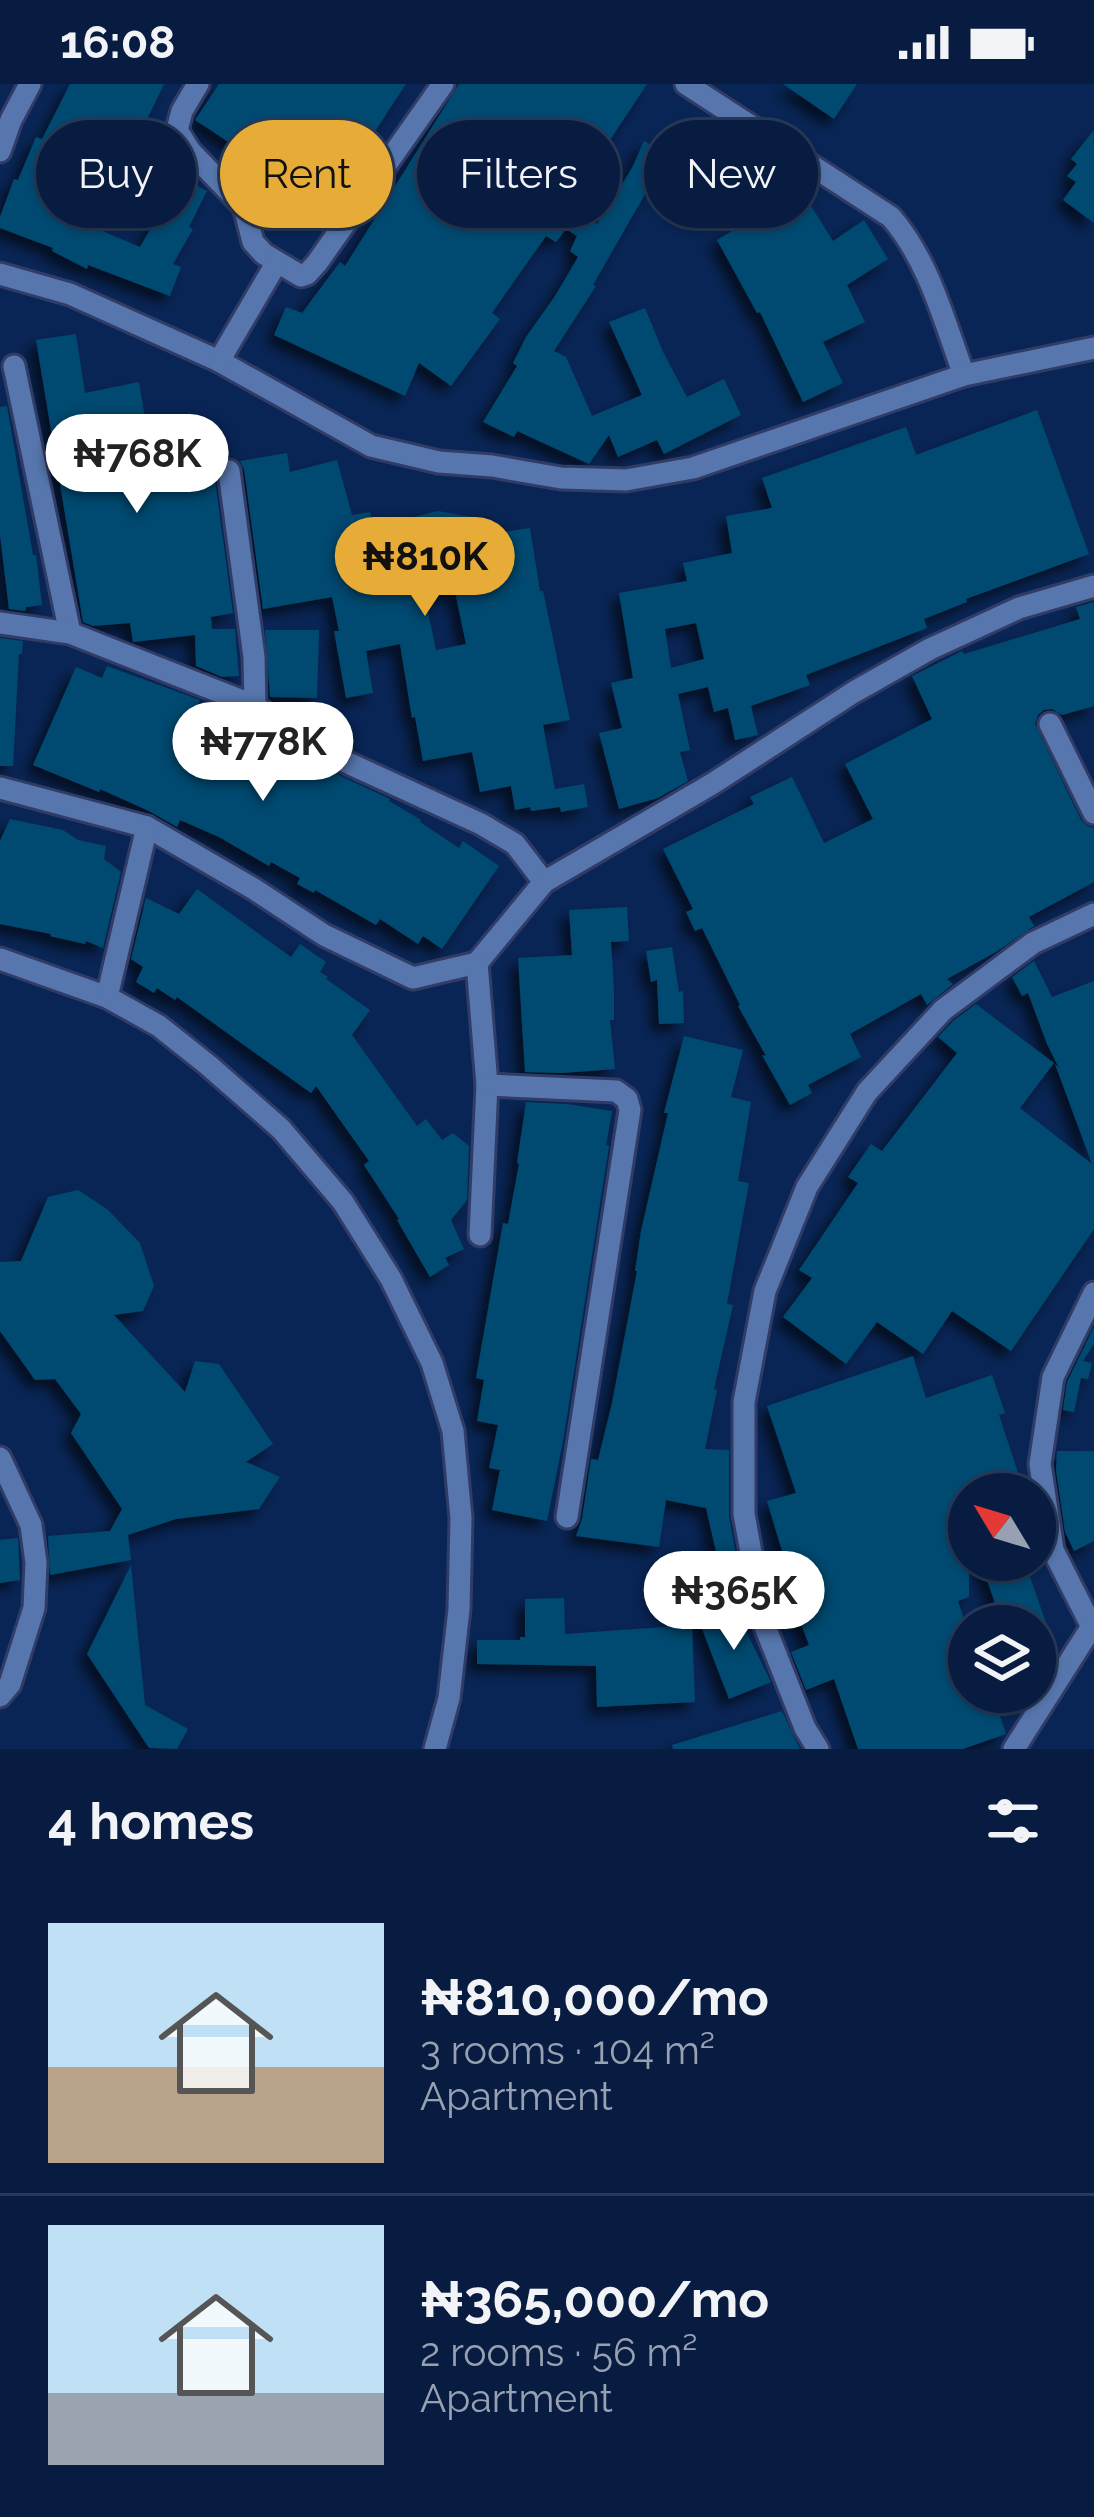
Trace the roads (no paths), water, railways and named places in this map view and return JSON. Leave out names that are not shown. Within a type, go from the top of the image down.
[{"type":"street","points":[[0,151],[30,84]]},
{"type":"street","points":[[198,84],[177,130],[190,151],[244,207],[253,242],[301,276],[308,274],[443,84]]},
{"type":"street","points":[[686,84],[891,217],[920,259],[964,375]]},
{"type":"street","points":[[220,361],[277,262]]},
{"type":"street","points":[[0,274],[70,294],[220,361],[371,446],[439,462],[561,478],[626,481],[693,468],[964,375],[1094,348]]},
{"type":"street","points":[[14,366],[70,633]]},
{"type":"street","points":[[229,471],[254,657],[255,706]]},
{"type":"street","points":[[0,788],[147,827],[324,935],[413,978],[477,963],[544,882],[712,784],[854,692],[929,649],[1019,608],[1094,586]]},
{"type":"street","points":[[0,623],[70,633],[255,706],[313,747],[498,834],[514,844],[544,882]]},
{"type":"street","points":[[1050,724],[1094,813]]},
{"type":"street","points":[[107,997],[147,827]]},
{"type":"street","points":[[818,1749],[805,1728],[764,1624],[744,1514],[744,1402],[765,1292],[807,1187],[867,1092],[943,1010],[1034,943],[1094,914]]},
{"type":"street","points":[[0,959],[107,997],[159,1026],[281,1130],[343,1202],[391,1279],[432,1363],[453,1431],[461,1518],[457,1631],[449,1698],[435,1749]]},
{"type":"street","points":[[477,963],[487,1085],[480,1235]]},
{"type":"street","points":[[487,1085],[616,1091],[627,1099],[630,1111],[567,1517]]},
{"type":"street","points":[[1015,1749],[1092,1630],[1053,1550],[1040,1464],[1053,1377],[1094,1293]]},
{"type":"street","points":[[0,1458],[31,1525],[35,1563],[34,1608],[10,1684],[0,1696]]}]
